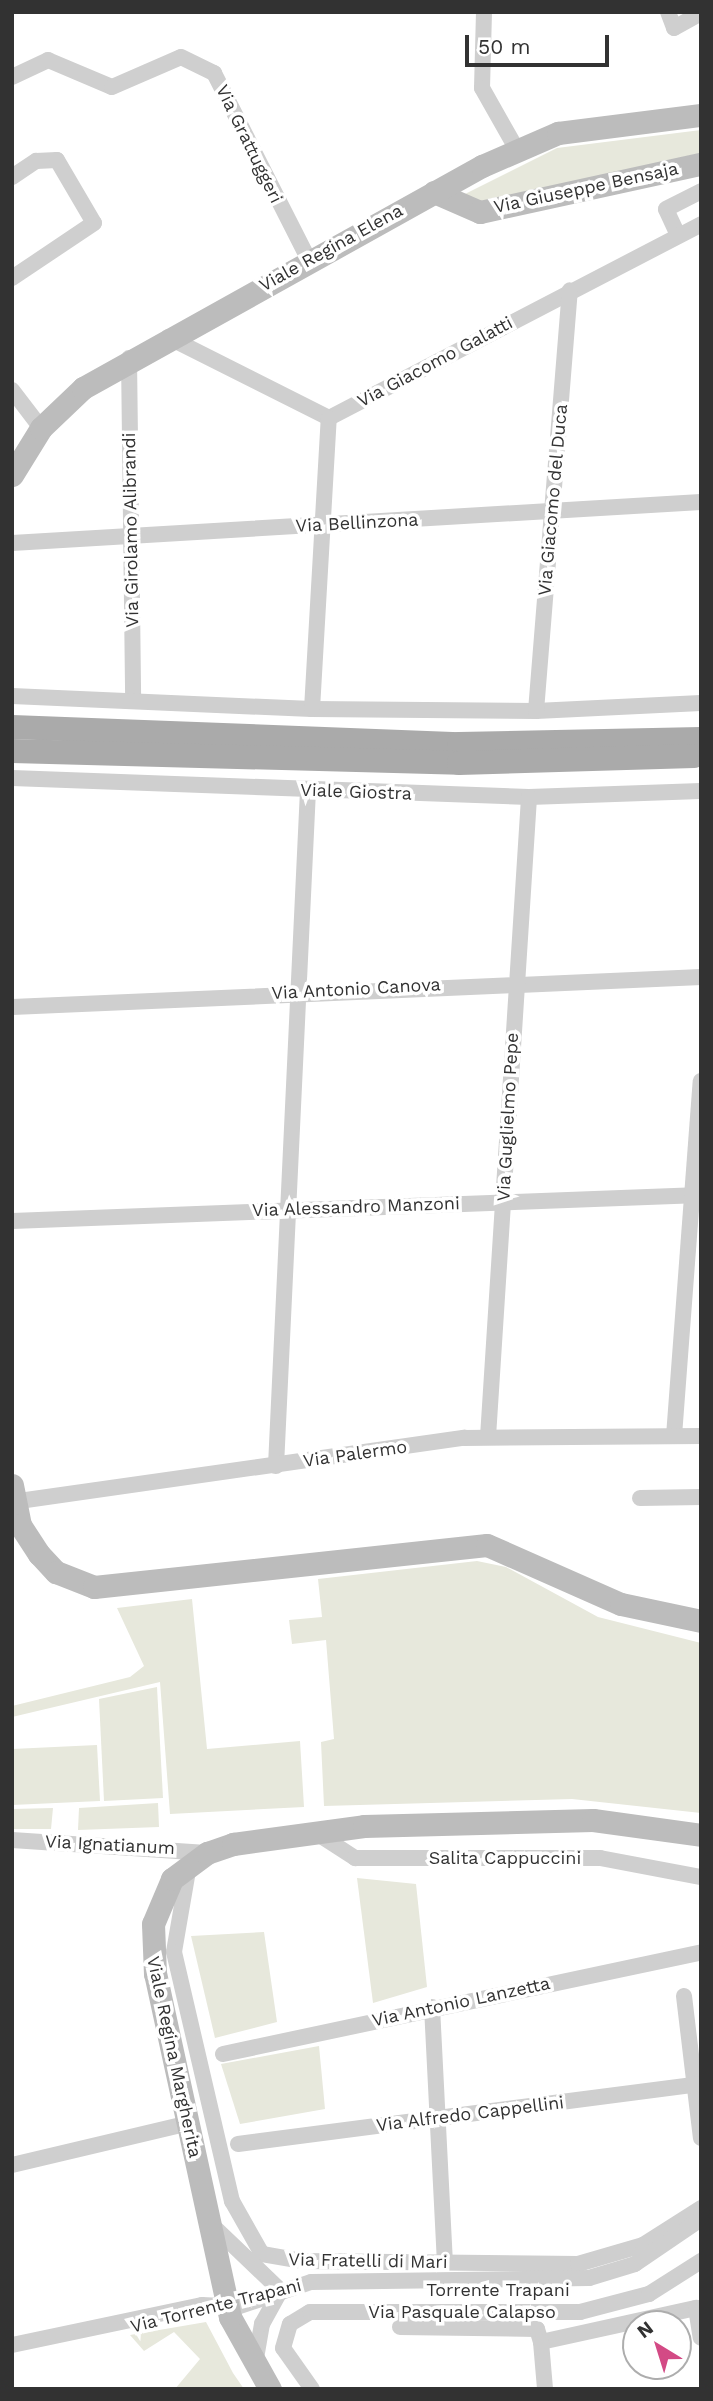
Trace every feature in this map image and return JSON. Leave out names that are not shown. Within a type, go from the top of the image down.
[{"type":"main road","name":"Viale Regina Elena","points":[[12,475],[41,428],[83,388],[129,358],[516,148],[582,129],[701,116]]},
{"type":"main road","name":"Via Giuseppe Bensaja","points":[[434,192],[480,212],[701,164]]},
{"type":"main road","points":[[12,727],[459,744],[701,739]]},
{"type":"main road","name":"Viale Giostra","points":[[12,751],[459,763],[701,755]]},
{"type":"main road","points":[[13,1496],[24,1533],[49,1566],[94,1587],[487,1545],[621,1604],[701,1621]]},
{"type":"main road","points":[[199,1858],[315,1832],[572,1820],[701,1835]]},
{"type":"main road","name":"Viale Regina Margherita","points":[[199,1858],[163,1894],[151,1944],[186,2124],[213,2226],[226,2303],[255,2369],[270,2389]]},
{"type":"street","points":[[484,12],[482,88],[516,148]]},
{"type":"street","points":[[668,12],[674,28],[701,13]]},
{"type":"street","name":"Via Grattuggeri","points":[[12,77],[48,60],[113,87],[181,57],[214,74],[309,260]]},
{"type":"street","points":[[12,177],[36,161],[57,160],[94,223],[12,278]]},
{"type":"street","points":[[677,233],[666,209],[701,191]]},
{"type":"street","name":"Via Giacomo Galatti","points":[[329,418],[677,233],[701,224]]},
{"type":"street","name":"Via Giacomo del Duca","points":[[536,710],[570,290]]},
{"type":"street","points":[[168,337],[329,418],[312,709]]},
{"type":"street","name":"Via Girolamo Alibrandi","points":[[129,358],[133,701]]},
{"type":"street","points":[[12,390],[41,428]]},
{"type":"street","name":"Via Bellinzona","points":[[12,543],[701,502]]},
{"type":"street","points":[[12,696],[312,709],[536,710],[701,703]]},
{"type":"street","name":"Viale Giostra","points":[[12,778],[308,791],[529,797],[701,790]]},
{"type":"street","points":[[275,1466],[295,992],[308,791]]},
{"type":"street","name":"Via Guglielmo Pepe","points":[[488,1437],[504,1202],[514,981],[529,797]]},
{"type":"street","name":"Via Antonio Canova","points":[[12,1007],[514,981],[701,977]]},
{"type":"street","points":[[674,1436],[696,1195],[701,1081]]},
{"type":"street","name":"Via Alessandro Manzoni","points":[[12,1221],[696,1195]]},
{"type":"street","name":"Via Palermo","points":[[13,1496],[275,1466],[488,1437],[701,1436]]},
{"type":"street","points":[[639,1498],[701,1497]]},
{"type":"street","name":"Salita Cappuccini","points":[[315,1832],[355,1858],[600,1858],[701,1877]]},
{"type":"street","name":"Via Ignatianum","points":[[12,1840],[199,1858]]},
{"type":"street","name":"Via Fratelli di Mari","points":[[199,1858],[174,1952],[228,2187],[249,2238],[275,2258],[445,2263],[587,2262],[643,2245],[701,2208]]},
{"type":"street","name":"Via Antonio Lanzetta","points":[[223,2054],[432,2007],[701,1952]]},
{"type":"street","points":[[684,1996],[697,2085],[701,2138]]},
{"type":"street","points":[[432,2007],[445,2263]]},
{"type":"street","name":"Via Alfredo Cappellini","points":[[238,2144],[697,2085]]},
{"type":"street","points":[[12,2165],[186,2124]]},
{"type":"street","name":"Via Torrente Trapani","points":[[12,2354],[226,2303],[337,2280],[589,2278],[635,2264],[701,2219]]},
{"type":"street","points":[[213,2226],[281,2291],[262,2325],[255,2369]]},
{"type":"street","name":"Torrente Trapani","points":[[281,2291],[580,2290],[634,2274],[701,2231]]},
{"type":"street","name":"Via Pasquale Calapso","points":[[312,2389],[283,2348],[290,2324],[310,2312],[580,2312],[649,2294],[701,2261]]},
{"type":"street","points":[[12,2345],[226,2303]]},
{"type":"street","points":[[541,2342],[696,2308],[701,2338]]},
{"type":"street","points":[[400,2327],[537,2329],[541,2342],[545,2389]]},
{"type":"shaded area","points":[[701,130],[701,153],[476,204],[465,194],[557,148]]},
{"type":"shaded area","points":[[477,1561],[506,1567],[598,1617],[701,1643],[701,1813],[572,1799],[324,1806],[321,1742],[334,1739],[326,1640],[292,1644],[289,1620],[322,1617],[318,1579]]},
{"type":"shaded area","points":[[192,1599],[207,1749],[300,1741],[304,1807],[170,1814],[160,1682],[12,1717],[12,1706],[130,1677],[144,1666],[117,1608]]},
{"type":"shaded area","points":[[157,1687],[163,1798],[104,1801],[99,1699]]},
{"type":"shaded area","points":[[97,1745],[100,1801],[12,1805],[12,1749]]},
{"type":"shaded area","points":[[158,1803],[159,1827],[78,1830],[79,1808]]},
{"type":"shaded area","points":[[53,1808],[51,1829],[12,1829],[12,1809]]},
{"type":"shaded area","points":[[357,1878],[416,1884],[427,1987],[373,2003]]},
{"type":"shaded area","points":[[264,1932],[277,2022],[215,2038],[191,1936]]},
{"type":"shaded area","points":[[319,2046],[325,2109],[240,2124],[221,2064]]},
{"type":"shaded area","points":[[206,2322],[244,2389],[175,2389],[200,2359],[174,2332],[144,2351],[130,2335]]}]
